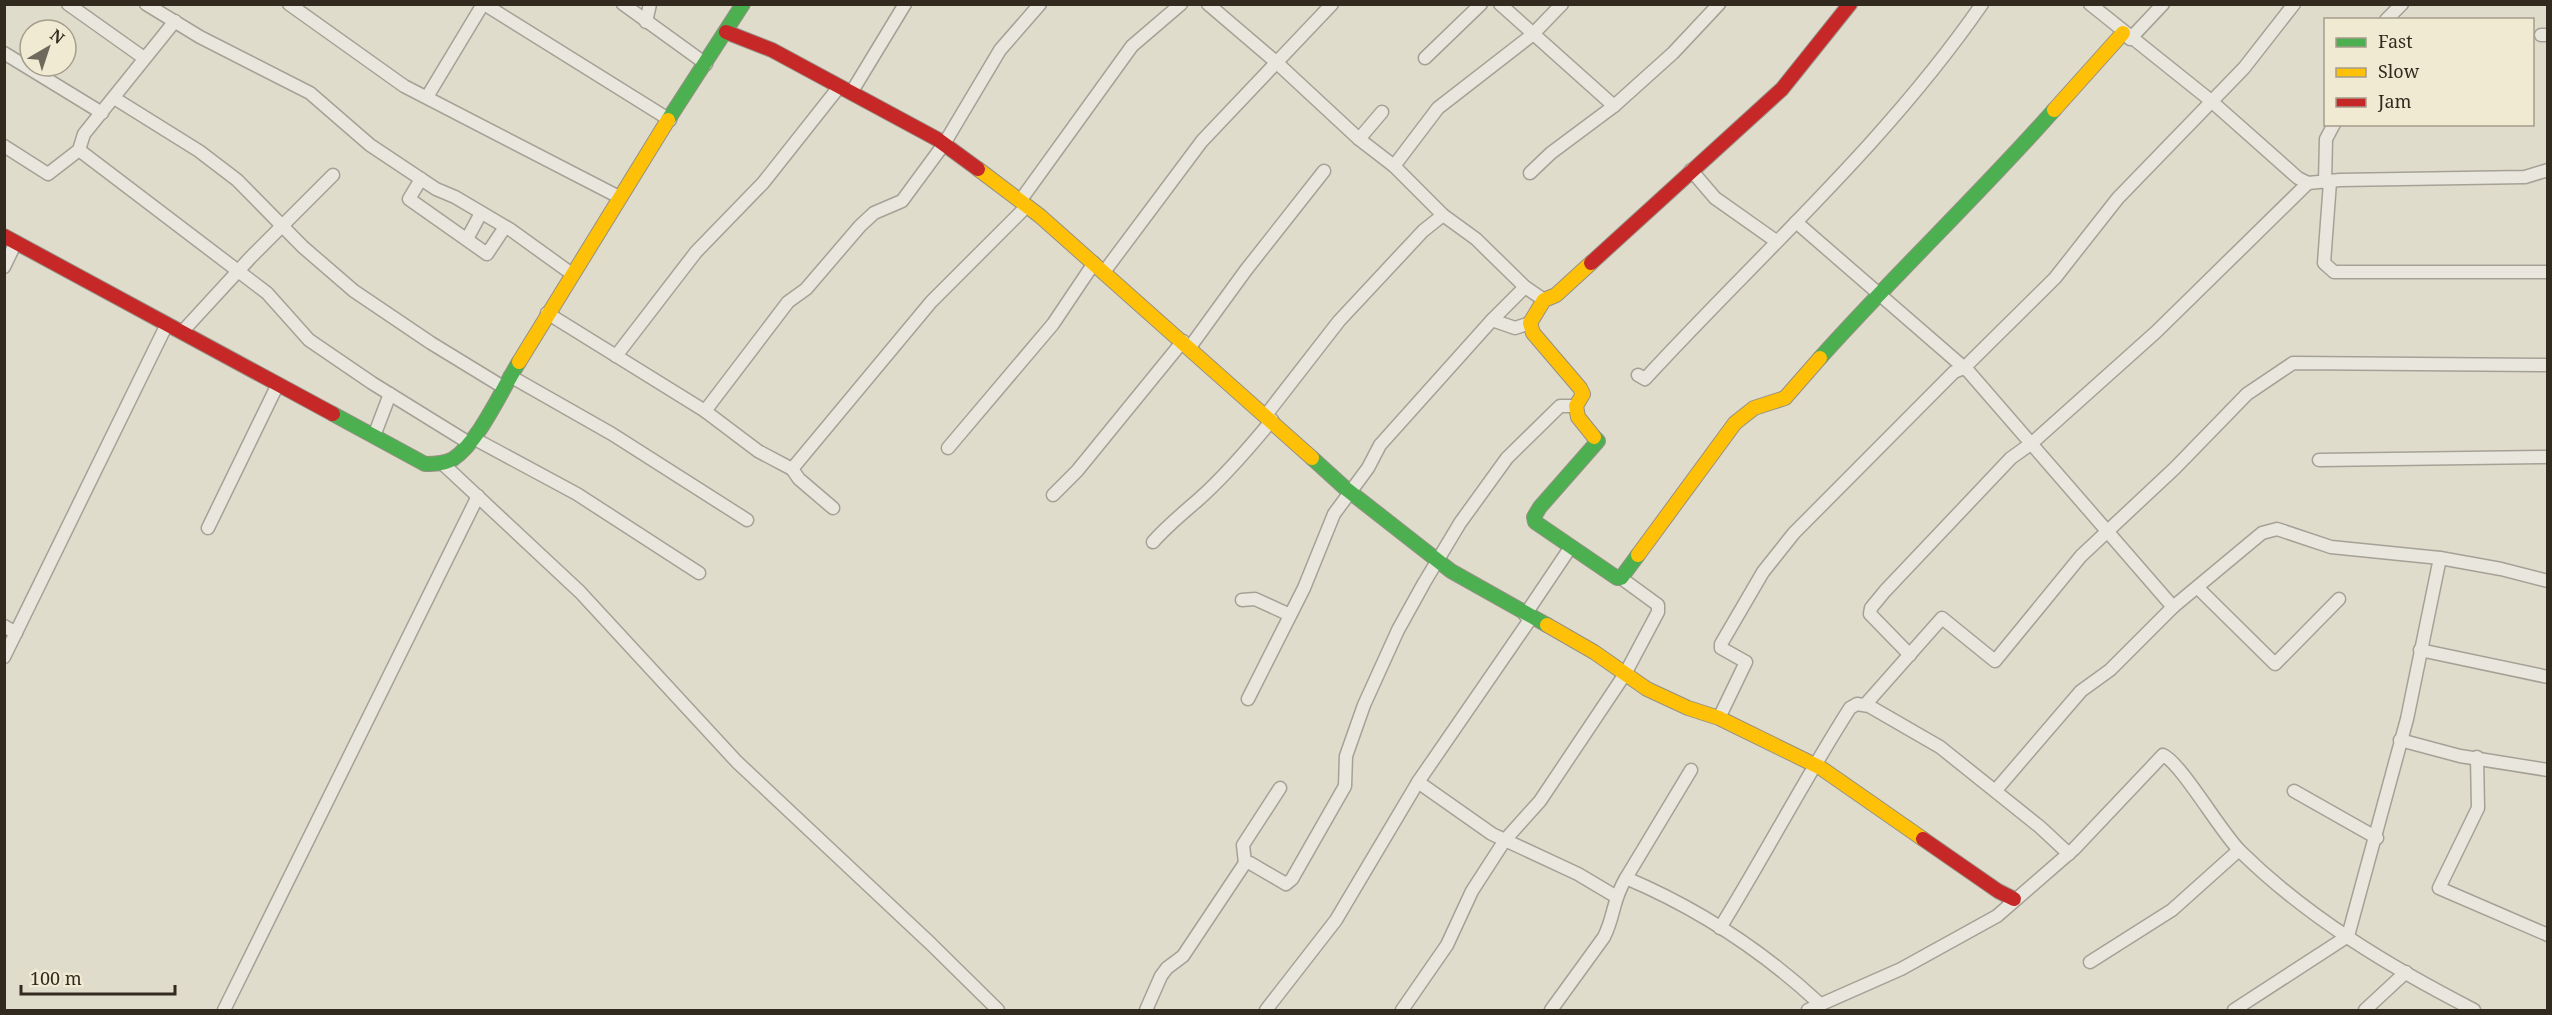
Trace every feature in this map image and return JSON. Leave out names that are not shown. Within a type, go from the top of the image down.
[{"type":"street","points":[[68,4],[144,58]]},
{"type":"street","points":[[146,4],[210,43],[256,67],[275,73],[310,93],[370,145],[421,179],[505,227],[572,274]]},
{"type":"street","points":[[289,4],[404,86],[619,197]]},
{"type":"street","points":[[427,97],[484,4],[670,120]]},
{"type":"street","points":[[623,4],[706,64]]},
{"type":"street","points":[[646,22],[650,4]]},
{"type":"street","points":[[4,267],[10,239],[425,464],[443,465],[459,456],[471,440],[619,197],[743,4]]},
{"type":"street","points":[[616,356],[696,252],[763,183],[845,90],[905,4]]},
{"type":"street","points":[[705,411],[788,302],[806,290],[860,226],[874,213],[902,201],[944,144],[1000,50],[1040,4]]},
{"type":"street","points":[[792,469],[937,296],[1023,204],[1132,46],[1181,4]]},
{"type":"street","points":[[1208,4],[1359,139],[1394,166],[1443,215],[1476,239],[1525,287],[1544,300]]},
{"type":"street","points":[[948,448],[1053,324],[1202,141],[1332,4]]},
{"type":"street","points":[[1425,58],[1481,4]]},
{"type":"street","points":[[1500,4],[1614,106]]},
{"type":"street","points":[[1394,166],[1438,108],[1532,34],[1562,4]]},
{"type":"street","points":[[1530,173],[1551,153],[1614,106],[1673,53],[1719,4]]},
{"type":"street","points":[[1492,320],[1515,328],[1530,323],[1544,300],[1556,295],[1782,89],[1850,4]]},
{"type":"street","points":[[1638,375],[1645,379],[1855,161],[1959,37],[1982,4]]},
{"type":"street","points":[[2090,4],[2126,36],[2210,100],[2298,178],[2308,183],[2525,177],[2547,170]]},
{"type":"street","points":[[1621,578],[1735,423],[1754,408],[1785,398],[1880,294],[1994,178],[2126,36],[2163,4]]},
{"type":"street","points":[[1719,718],[1746,662],[1721,648],[1721,644],[1763,572],[1794,533],[1954,372],[1964,368],[2055,278],[2118,198],[2210,100],[2244,68],[2295,4]]},
{"type":"street","points":[[2388,18],[2402,4]]},
{"type":"street","points":[[4,146],[48,174],[78,150],[84,134],[175,21]]},
{"type":"street","points":[[726,32],[772,50],[944,144],[1023,204],[1186,344],[1349,491],[1438,560],[1528,616],[1576,641],[1647,688],[1688,708],[1719,718],[1814,764],[2014,899]]},
{"type":"street","points":[[4,53],[102,113]]},
{"type":"street","points":[[114,98],[199,152],[237,180],[282,227],[354,291],[431,343],[612,434],[747,520]]},
{"type":"street","points":[[1359,139],[1382,112]]},
{"type":"street","points":[[2333,126],[2326,139],[2324,263],[2334,272],[2547,272]]},
{"type":"street","points":[[78,150],[267,293],[309,340],[390,394],[471,440],[578,494],[699,573]]},
{"type":"street","points":[[1691,170],[1715,198],[1776,242]]},
{"type":"street","points":[[1053,495],[1077,471],[1186,344],[1324,171]]},
{"type":"street","points":[[182,332],[333,175]]},
{"type":"street","points":[[421,179],[409,199],[488,254],[505,227]]},
{"type":"street","points":[[1910,655],[1870,614],[1871,608],[1929,542],[2011,458],[2032,443],[2156,332],[2308,183]]},
{"type":"street","points":[[467,239],[481,213]]},
{"type":"street","points":[[1153,542],[1175,518],[1198,500],[1233,465],[1339,321],[1423,231],[1443,215]]},
{"type":"street","points":[[1796,222],[1964,368],[2032,443],[2173,607]]},
{"type":"street","points":[[1248,699],[1304,588],[1334,514],[1349,491],[1368,468],[1380,445],[1406,413],[1525,287]]},
{"type":"street","points":[[547,313],[705,411],[758,451],[792,469],[799,479],[833,508]]},
{"type":"street","points":[[1402,1011],[1447,945],[1472,891],[1505,840],[1537,806],[1625,674],[1659,607],[1621,578],[1572,549],[1535,522],[1534,517],[1540,507],[1598,441],[1578,417],[1576,406],[1583,394],[1580,388],[1533,333],[1530,323]]},
{"type":"street","points":[[4,657],[167,324]]},
{"type":"street","points":[[1865,705],[1942,618],[1995,661],[2081,556],[2175,468],[2247,394],[2293,363],[2547,365]]},
{"type":"street","points":[[208,528],[278,384]]},
{"type":"street","points":[[374,436],[390,394]]},
{"type":"street","points":[[1245,863],[1250,863],[1286,884],[1292,879],[1345,786],[1343,773],[1346,756],[1372,684],[1460,523],[1507,458],[1560,406],[1576,406]]},
{"type":"street","points":[[2319,460],[2547,457]]},
{"type":"street","points":[[443,465],[580,592],[737,762],[931,944],[998,1011]]},
{"type":"street","points":[[224,1011],[478,496]]},
{"type":"street","points":[[1996,790],[2068,704],[2123,658],[2173,607],[2262,532],[2277,529],[2331,547],[2440,558],[2502,568],[2547,581]]},
{"type":"street","points":[[1266,1011],[1346,904],[1418,782],[1528,616],[1568,551],[1572,549]]},
{"type":"street","points":[[2235,1011],[2348,936],[2377,838],[2407,719],[2440,558]]},
{"type":"street","points":[[2198,588],[2275,664],[2339,599]]},
{"type":"street","points":[[1242,600],[1255,599],[1290,615]]},
{"type":"street","points":[[4,626],[16,633]]},
{"type":"street","points":[[2420,650],[2547,677]]},
{"type":"street","points":[[1720,928],[1751,878],[1814,764],[1850,708],[1857,704],[1865,705],[1940,747],[1996,790],[2068,854]]},
{"type":"street","points":[[2400,740],[2460,756],[2547,770]]},
{"type":"street","points":[[1808,1011],[1876,981],[1997,916],[2068,854],[2163,755],[2174,763],[2220,829],[2239,850],[2316,916],[2474,1011]]},
{"type":"street","points":[[2477,757],[2478,808],[2439,888],[2546,930]]},
{"type":"street","points":[[1551,1011],[1604,937],[1610,924],[1615,896],[1691,770]]},
{"type":"street","points":[[1418,782],[1492,834],[1578,874],[1615,896]]},
{"type":"street","points":[[1146,1011],[1161,976],[1167,968],[1183,956],[1245,863],[1243,845],[1280,788]]},
{"type":"street","points":[[2294,791],[2377,838]]},
{"type":"street","points":[[2090,962],[2172,910],[2239,850]]},
{"type":"street","points":[[1626,878],[1720,928],[1781,970],[1820,1004]]},
{"type":"street","points":[[2365,1011],[2406,972]]},
{"type":"traffic: fast","points":[[668,120],[743,4]]},
{"type":"traffic: fast","points":[[1820,358],[2054,110]]},
{"type":"traffic: fast","points":[[333,414],[425,464],[446,462],[463,451],[481,428],[519,362]]},
{"type":"traffic: fast","points":[[1594,437],[1598,441],[1540,507],[1534,517],[1535,522],[1617,578],[1621,578],[1638,555]]},
{"type":"traffic: fast","points":[[1312,458],[1345,488],[1451,571],[1547,625]]},
{"type":"traffic: slow","points":[[2054,110],[2123,33]]},
{"type":"traffic: slow","points":[[519,362],[668,120]]},
{"type":"traffic: slow","points":[[978,169],[1040,216],[1312,458]]},
{"type":"traffic: slow","points":[[1591,263],[1556,295],[1544,300],[1530,323],[1533,333],[1580,388],[1583,394],[1576,406],[1578,417],[1594,437]]},
{"type":"traffic: slow","points":[[1638,555],[1735,423],[1754,408],[1785,398],[1820,358]]},
{"type":"traffic: slow","points":[[1547,625],[1594,652],[1647,689],[1688,708],[1719,718],[1821,768],[1923,839]]},
{"type":"traffic: jam","points":[[1591,263],[1782,89],[1850,4]]},
{"type":"traffic: jam","points":[[726,32],[772,50],[937,139],[978,169]]},
{"type":"traffic: jam","points":[[4,236],[333,414]]},
{"type":"traffic: jam","points":[[1923,839],[1998,891],[2014,899]]}]
